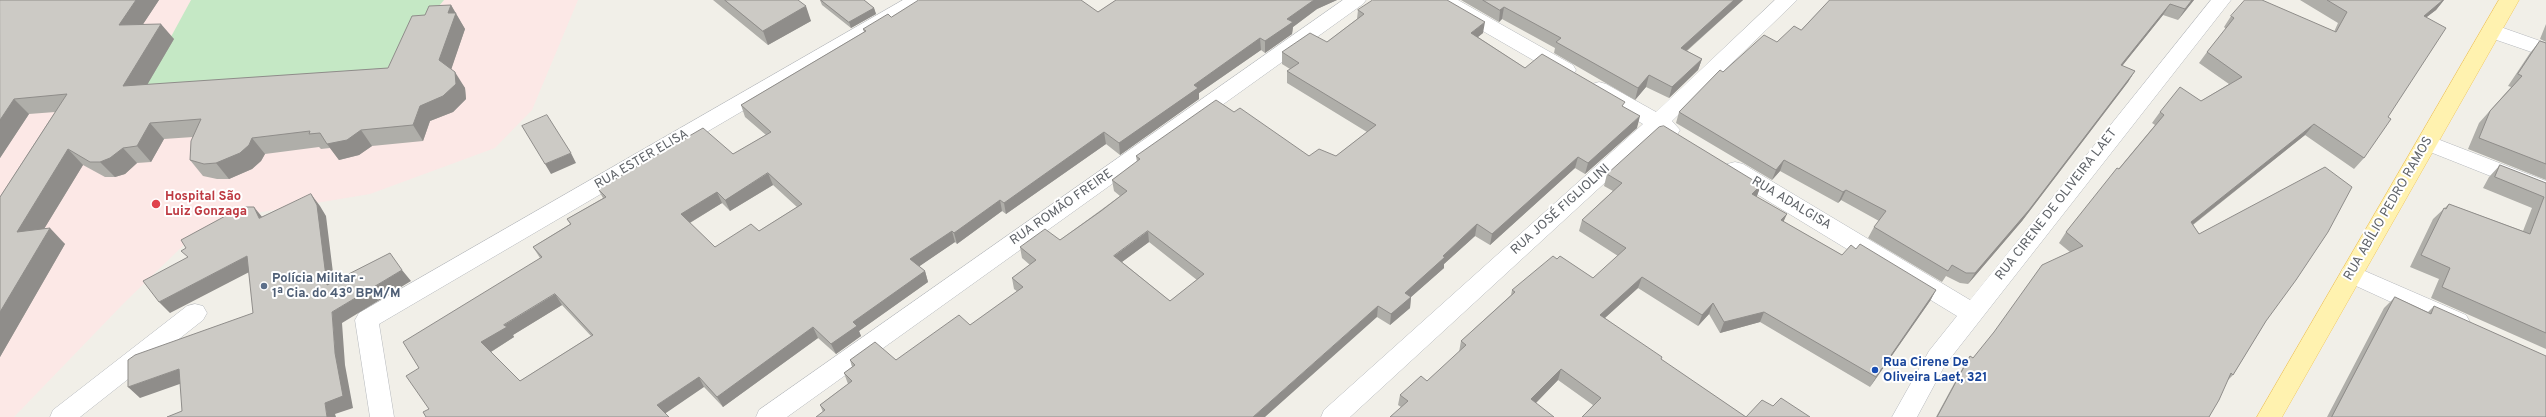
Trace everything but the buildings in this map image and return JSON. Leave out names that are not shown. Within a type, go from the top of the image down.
[{"type":"main road","name":"RUA ABÍLIO PEDRO RAMOS","points":[[2270,416],[2509,0]]},
{"type":"street","name":"RUA ESTER ELISA","points":[[382,417],[367,320],[918,0]]},
{"type":"street","name":"RUA ROMÃO FREIRE","points":[[768,417],[1356,0]]},
{"type":"street","points":[[1443,0],[1685,139]]},
{"type":"street","name":"RUA JOSÉ FIGLIOLINI","points":[[1333,417],[1658,123],[1787,0]]},
{"type":"street","name":"RUA CIRENE DE OLIVEIRA LAET","points":[[1904,417],[1937,358],[2220,0]]},
{"type":"street","points":[[2492,31],[2546,50]]},
{"type":"street","points":[[2427,144],[2546,190]]},
{"type":"street","name":"RUA ADALGISA","points":[[1719,160],[1972,313]]},
{"type":"street","points":[[2351,274],[2481,333]]},
{"type":"street","points":[[62,417],[195,313]]},
{"type":"shaded area","name":"Hospital São Luiz Gonzaga","points":[[0,0],[578,0],[532,110],[495,148],[370,194],[256,213],[193,236],[124,303],[14,417],[0,417]]},
{"type":"green space","points":[[191,0],[444,0],[383,73],[142,90]]},
{"type":"place","name":"Hospital São Luiz Gonzaga","points":[[156,204]]},
{"type":"place","name":"Polícia Militar - 1ª Cia. do 43º BPM/M","points":[[264,286]]},
{"type":"place","name":"Rua Cirene De Oliveira Laet, 321","points":[[1875,370]]}]
